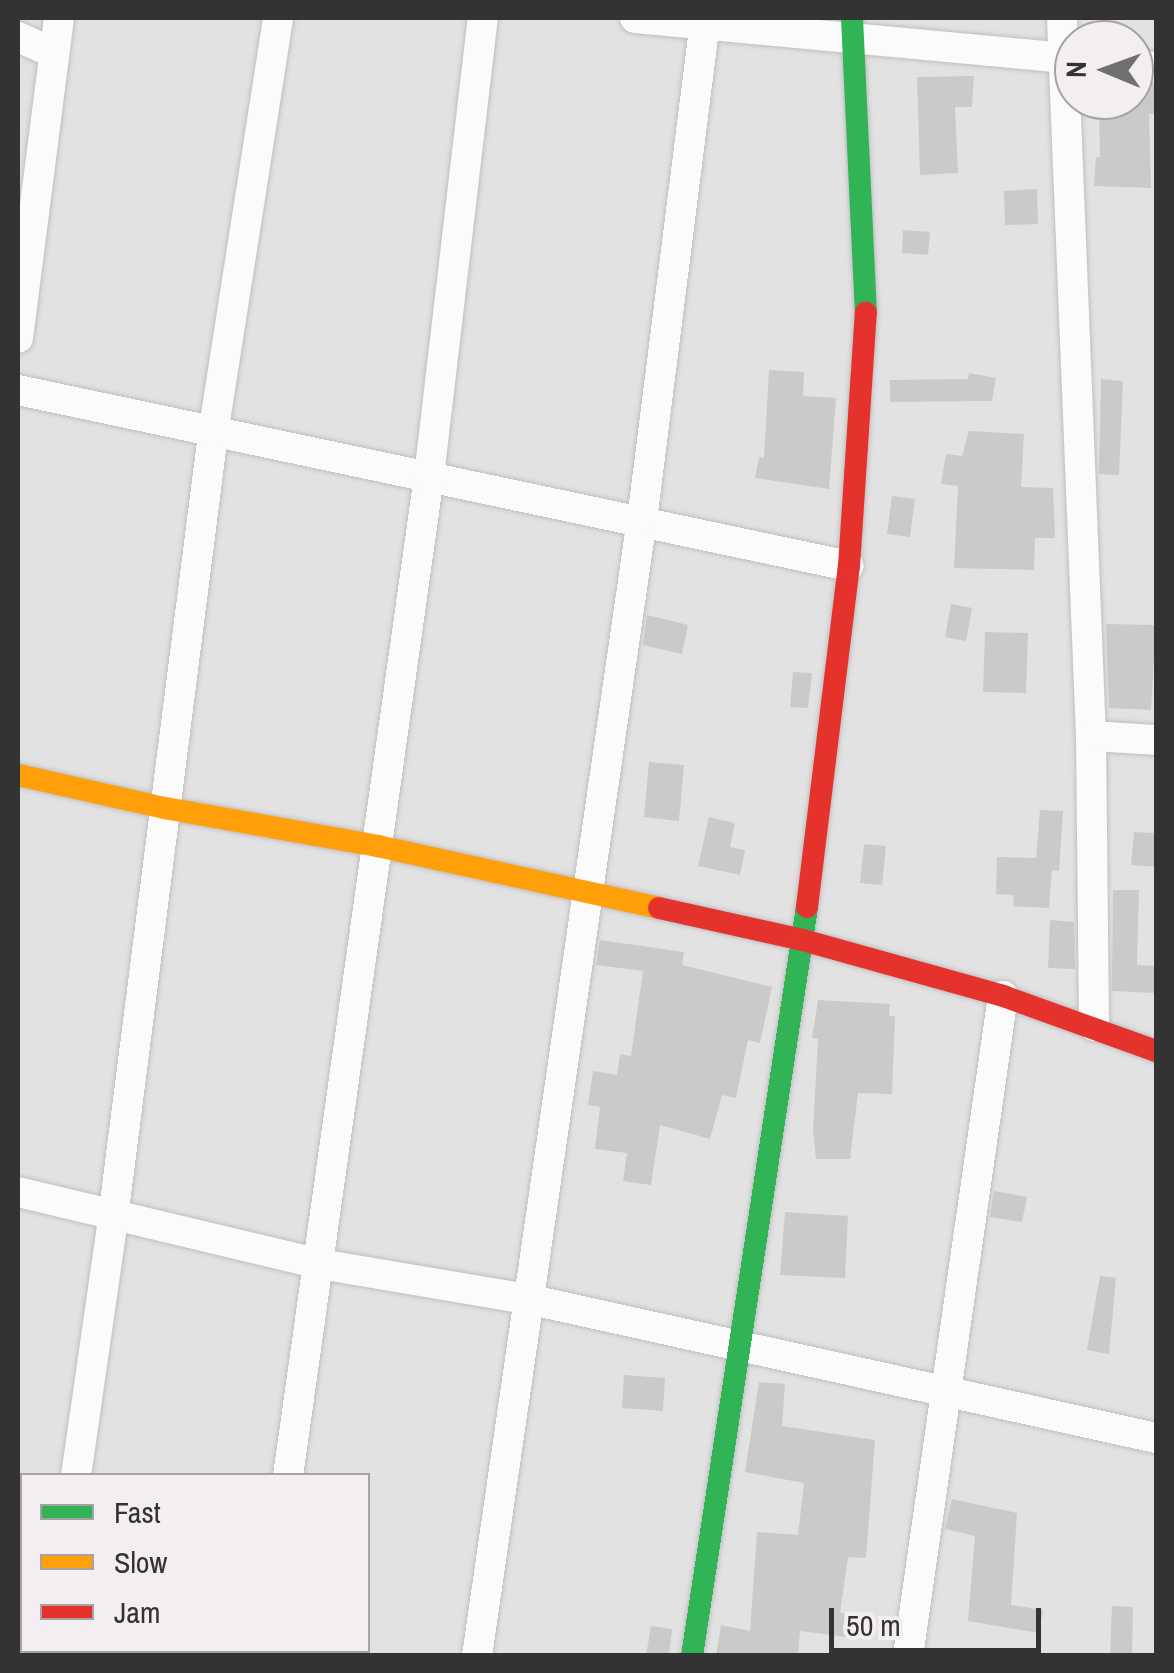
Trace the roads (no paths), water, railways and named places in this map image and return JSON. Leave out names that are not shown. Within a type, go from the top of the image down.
[{"type":"street","points":[[18,338],[59,18]]},
{"type":"street","points":[[76,1473],[113,1218],[213,434],[278,18]]},
{"type":"street","points":[[288,1473],[429,476],[483,18]]},
{"type":"street","points":[[635,18],[706,24],[852,27],[1054,57]]},
{"type":"street","points":[[477,1656],[532,1300],[642,520],[706,24]]},
{"type":"street","points":[[692,1656],[803,940],[848,566],[867,324],[852,27]]},
{"type":"street","points":[[18,36],[54,53]]},
{"type":"street","points":[[1071,120],[1091,736],[1094,1026]]},
{"type":"street","points":[[18,390],[848,566]]},
{"type":"street","points":[[1091,736],[1156,740]]},
{"type":"street","points":[[18,775],[165,808],[378,846],[803,940],[1003,996],[1156,1050]]},
{"type":"street","points":[[908,1656],[1003,996]]},
{"type":"street","points":[[18,1192],[113,1218],[320,1264],[532,1300],[740,1348],[946,1388],[1156,1438]]}]
